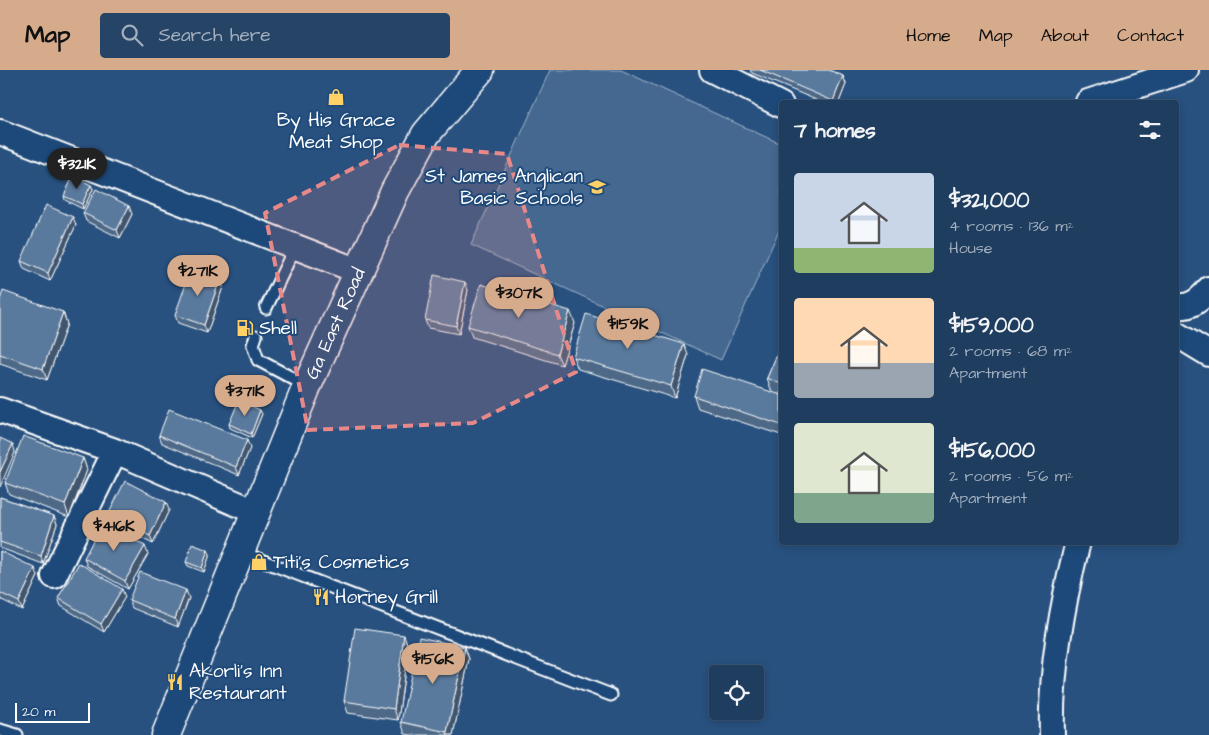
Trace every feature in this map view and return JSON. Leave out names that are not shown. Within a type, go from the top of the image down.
[{"type":"street","name":"Ga East Road","points":[[166,735],[307,386],[395,191],[426,134],[480,70]]},
{"type":"street","points":[[1094,100],[1186,70]]},
{"type":"street","points":[[718,71],[779,104]]},
{"type":"street","points":[[0,132],[358,271]]},
{"type":"street","points":[[1179,306],[1184,307],[1199,301],[1209,289]]},
{"type":"street","points":[[1179,336],[1209,354]]},
{"type":"street","points":[[0,410],[115,451],[256,512]]},
{"type":"street","points":[[54,576],[115,451]]},
{"type":"street","points":[[1052,735],[1051,704],[1063,600],[1077,545]]},
{"type":"lane","points":[[266,308],[295,247]]},
{"type":"lane","points":[[256,336],[253,345],[258,360],[307,386]]},
{"type":"lane","points":[[240,552],[611,695]]},
{"type":"lane","points":[[0,730],[17,735]]},
{"type":"highlighted area","points":[[399,145],[507,154],[576,372],[473,423],[308,430],[265,213]]},
{"type":"shaded area","name":"St James Anglican Basic Schools","points":[[550,70],[621,70],[779,143],[779,230],[721,360],[471,245]]},
{"type":"building","points":[[760,70],[829,70],[843,76],[833,100]]},
{"type":"building","points":[[73,176],[91,185],[82,204],[64,196]]},
{"type":"building","points":[[96,189],[129,206],[117,230],[83,213]]},
{"type":"building","points":[[46,205],[73,217],[48,273],[21,261]]},
{"type":"building","points":[[191,269],[220,279],[204,325],[175,315]]},
{"type":"building","points":[[434,275],[465,282],[456,326],[425,320]]},
{"type":"building","points":[[481,284],[570,311],[557,354],[468,326]]},
{"type":"building","points":[[3,291],[63,312],[43,369],[0,354],[0,300]]},
{"type":"building","points":[[586,314],[684,344],[671,386],[573,357]]},
{"type":"building","points":[[779,350],[779,383],[767,378]]},
{"type":"building","points":[[702,369],[779,394],[779,424],[694,396]]},
{"type":"building","points":[[239,400],[260,410],[251,434],[229,424]]},
{"type":"building","points":[[169,409],[247,440],[236,467],[159,435]]},
{"type":"building","points":[[23,436],[83,458],[65,505],[5,483]]},
{"type":"building","points":[[0,438],[13,444],[0,472]]},
{"type":"building","points":[[125,481],[166,502],[150,536],[108,515]]},
{"type":"building","points":[[0,497],[54,516],[41,556],[0,542]]},
{"type":"building","points":[[102,523],[145,546],[125,581],[84,558]]},
{"type":"building","points":[[192,544],[208,550],[202,568],[186,562]]},
{"type":"building","points":[[0,551],[35,568],[19,602],[0,593]]},
{"type":"building","points":[[79,563],[122,589],[101,624],[58,598]]},
{"type":"building","points":[[140,572],[186,590],[175,619],[129,600]]},
{"type":"building","points":[[355,628],[404,635],[394,709],[344,701]]},
{"type":"building","points":[[419,637],[465,647],[447,732],[401,722]]},
{"type":"place","name":"By His Grace Meat Shop","points":[[336,97]]},
{"type":"place","name":"St James Anglican Basic Schools","points":[[597,187]]},
{"type":"place","name":"Shell","points":[[245,328]]},
{"type":"place","name":"Titi’s Cosmetics","points":[[259,562]]},
{"type":"place","name":"Horney Grill","points":[[321,597]]},
{"type":"place","name":"Akorli's Inn Restaurant","points":[[175,682]]}]
